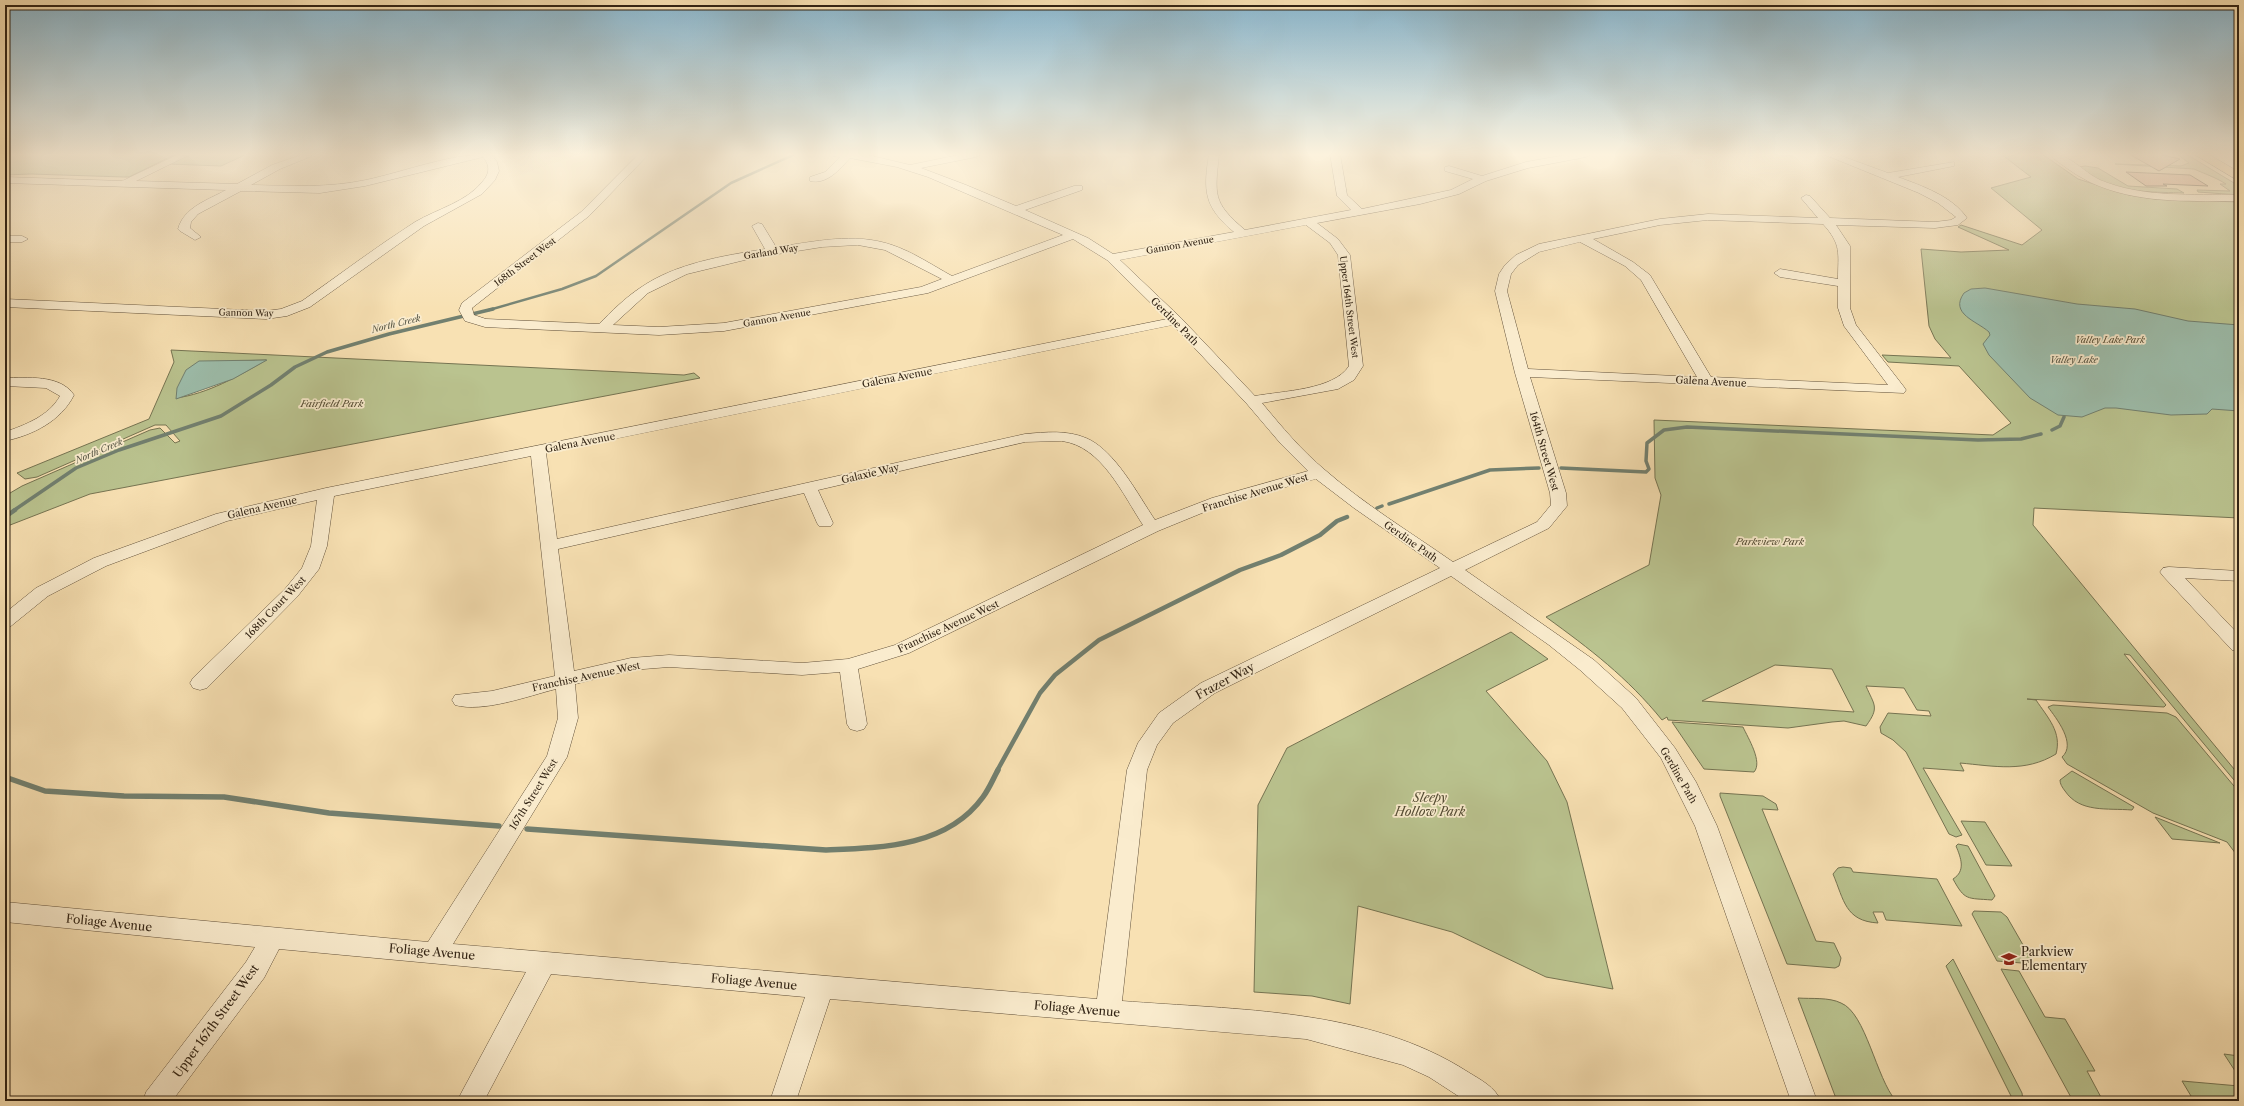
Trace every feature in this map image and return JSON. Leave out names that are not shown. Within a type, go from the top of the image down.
[{"type":"street","points":[[195,237],[184,229],[189,216],[207,206]]},
{"type":"street","name":"Gannon Way","points":[[5,303],[266,315],[292,310],[306,304],[420,224],[452,206]]},
{"type":"street","name":"168th Street West","points":[[468,315],[471,302],[550,244],[593,206]]},
{"type":"street","name":"Gerdine Path","points":[[1003,206],[1094,246],[1111,258],[1176,321],[1252,401],[1286,441],[1319,473],[1360,505],[1550,637],[1587,665],[1629,703],[1668,753],[1706,826],[1804,1101]]},
{"type":"street","points":[[1013,210],[1026,206]]},
{"type":"street","points":[[1214,206],[1226,220],[1243,234]]},
{"type":"street","points":[[1352,206],[1359,212]]},
{"type":"street","name":"Gannon Avenue","points":[[1111,258],[1392,206]]},
{"type":"street","points":[[1780,273],[1845,284],[1844,246],[1838,234],[1813,206]]},
{"type":"street","points":[[1582,238],[1660,222],[1688,218],[1936,225],[1960,221],[1960,213],[1950,206]]},
{"type":"street","name":"Upper 164th Street West","points":[[1252,401],[1333,386],[1349,378],[1356,366],[1344,255],[1334,241],[1308,222]]},
{"type":"street","points":[[758,226],[772,251]]},
{"type":"street","name":"Gannon Avenue","points":[[468,315],[485,323],[677,331],[724,327],[898,296],[952,280],[1072,236]]},
{"type":"street","points":[[1582,238],[1629,264],[1646,278],[1706,381]]},
{"type":"street","name":"164th Street West","points":[[1452,570],[1543,525],[1559,506],[1558,493],[1522,372],[1501,291],[1501,282],[1504,274],[1513,262],[1534,250],[1582,238]]},
{"type":"street","points":[[5,239],[22,239]]},
{"type":"street","name":"Garland Way","points":[[603,328],[630,300],[664,280],[716,262],[772,251],[837,242],[870,242],[883,245],[952,280]]},
{"type":"street","name":"Galena Avenue","points":[[1522,372],[1900,390],[1850,326],[1844,308],[1845,284]]},
{"type":"street","name":"Galena Avenue","points":[[5,622],[42,592],[100,562],[222,517],[326,493],[1176,321]]},
{"type":"street","points":[[5,382],[55,386],[63,389],[67,395],[60,408],[50,416],[5,438]]},
{"type":"street","name":"Galaxie Way","points":[[549,546],[1025,438],[1061,437],[1083,442],[1100,453],[1152,527]]},
{"type":"street","name":"167th Street West","points":[[435,952],[557,757],[568,718],[566,679],[538,450]]},
{"type":"street","name":"Franchise Avenue West","points":[[462,700],[492,698],[631,664],[669,661],[802,669],[848,665],[902,649],[1152,527],[1218,500],[1319,473]]},
{"type":"street","points":[[809,487],[825,523]]},
{"type":"street","name":"168th Court West","points":[[200,683],[291,593],[310,569],[319,546],[326,493]]},
{"type":"street","name":"Frazer Way","points":[[1108,1011],[1137,770],[1148,743],[1166,718],[1208,688],[1452,570]]},
{"type":"street","points":[[2239,576],[2169,572],[2239,646]]},
{"type":"street","points":[[848,665],[857,724]]},
{"type":"street","name":"Foliage Avenue","points":[[5,912],[272,939],[435,952],[821,987],[1306,1027],[1375,1045],[1421,1060],[1460,1081],[1488,1101]]},
{"type":"street","name":"Upper 167th Street West","points":[[156,1101],[255,970],[272,939]]},
{"type":"street","points":[[470,1101],[544,963]]},
{"type":"street","points":[[783,1101],[821,987]]},
{"type":"green space","points":[[2012,206],[2239,206],[2239,518],[2034,508],[2033,525],[2239,775],[2239,786],[2130,655],[2124,654],[2166,705],[2164,707],[2027,699],[2036,700],[2053,726],[2057,739],[2056,754],[2033,764],[2021,766],[2009,767],[1960,763],[1964,771],[1923,768],[1962,835],[1956,837],[1949,834],[1906,752],[1893,740],[1881,733],[1880,727],[1888,713],[1931,716],[1929,711],[1917,710],[1904,688],[1866,686],[1873,702],[1874,710],[1866,726],[1844,721],[1788,728],[1668,720],[1667,717],[1662,720],[1622,677],[1546,617],[1649,565],[1661,495],[1655,478],[1654,420],[1993,435],[2011,423],[1959,366],[1888,362],[1882,355],[1951,358],[1935,339],[1929,326],[1921,249],[1961,252],[2009,250],[1958,227],[1961,225],[2022,245],[2042,230]],"holes":[[[1775,665],[1832,669],[1854,712],[1702,701]]]},
{"type":"green space","name":"Fairfield Park","points":[[171,350],[684,375],[694,373],[700,378],[90,494],[5,527],[5,496],[22,486],[150,430],[160,428],[175,443],[180,441],[166,425],[155,425],[37,477],[25,479],[17,473],[149,419],[174,362]],"holes":[[[266,360],[234,378],[211,388],[199,393],[176,398],[236,361]]]},
{"type":"green space","name":"Sleepy Hollow Park","points":[[1511,632],[1548,659],[1486,691],[1547,761],[1567,802],[1613,989],[1546,977],[1452,932],[1358,906],[1350,1004],[1312,996],[1254,992],[1258,805],[1287,748]]},
{"type":"green space","points":[[2053,705],[2167,713],[2176,717],[2239,792],[2239,858],[2227,842],[2153,813],[2067,764],[2062,757],[2066,752],[2067,745],[2064,731],[2048,707]]},
{"type":"green space","points":[[1672,722],[1743,727],[1756,756],[1757,762],[1754,772],[1704,769]]},
{"type":"green space","points":[[2072,771],[2134,807],[2132,810],[2104,809],[2078,803],[2071,798],[2060,783],[2060,780]]},
{"type":"green space","points":[[1720,793],[1763,796],[1776,804],[1778,810],[1762,809],[1816,941],[1834,943],[1841,958],[1839,966],[1835,968],[1787,964]]},
{"type":"green space","points":[[2155,817],[2220,843],[2172,839]]},
{"type":"green space","points":[[1961,821],[1985,822],[2012,866],[1986,865]]},
{"type":"green space","points":[[1958,844],[1968,846],[1995,896],[1992,900],[1968,897],[1964,895],[1957,886],[1953,879],[1960,872],[1961,868],[1961,860],[1956,846]]},
{"type":"green space","points":[[1838,868],[1851,868],[1853,872],[1937,879],[1962,926],[1886,920],[1883,912],[1873,912],[1878,923],[1859,918],[1847,908],[1833,874]]},
{"type":"green space","points":[[1974,911],[2001,912],[2007,917],[2034,964],[1997,961],[1972,914]]},
{"type":"green space","points":[[1953,959],[2022,1093],[2023,1101],[2013,1100],[1946,966]]},
{"type":"green space","points":[[2001,969],[2019,971],[2045,1017],[2065,1019],[2095,1071],[2087,1071],[2103,1101],[2073,1101]]},
{"type":"green space","points":[[1798,998],[1836,1001],[1850,1009],[1864,1032],[1882,1077],[1896,1101],[1837,1101]]},
{"type":"green space","points":[[2224,1054],[2239,1056],[2239,1077]]},
{"type":"green space","points":[[2182,1081],[2239,1086],[2239,1101],[2194,1101]]},
{"type":"water","name":"Valley Lake","points":[[1985,288],[2077,304],[2135,309],[2188,321],[2239,325],[2239,411],[2212,409],[2207,414],[2171,415],[2105,408],[2082,417],[2058,415],[2030,398],[1989,355],[1983,344],[1990,335],[1989,332],[1962,312],[1960,300],[1964,293],[1971,289]]},
{"type":"water","points":[[267,360],[233,379],[176,399],[177,388],[186,370],[199,361]]},
{"type":"waterway","name":"North Creek","points":[[490,310],[562,289],[596,276],[698,206]]},
{"type":"waterway","name":"North Creek","points":[[13,511],[76,468],[119,450],[221,416],[271,385],[295,367],[327,352],[389,334],[490,310]]},
{"type":"waterway","points":[[2052,430],[2060,426],[2064,417]]},
{"type":"waterway","points":[[1561,468],[1646,472],[1649,469],[1646,461],[1647,443],[1664,430],[1687,427],[1978,440],[2021,439],[2041,434]]},
{"type":"waterway","points":[[1389,504],[1490,470],[1539,468]]},
{"type":"waterway","points":[[1377,508],[1382,506]]},
{"type":"waterway","name":"North Creek","points":[[5,517],[15,510]]},
{"type":"waterway","points":[[997,771],[1040,693],[1055,675],[1099,640],[1240,570],[1281,555],[1320,535],[1337,521],[1347,517]]},
{"type":"waterway","points":[[527,829],[826,850],[890,846],[912,842],[951,826],[968,814],[983,797],[998,770]]},
{"type":"waterway","points":[[5,777],[45,791],[124,796],[224,797],[329,813],[499,826]]},
{"type":"place","name":"Parkview Elementary","points":[[2009,959]]},
{"type":"park label","name":"Valley Lake Park","points":[[2110,340]]},
{"type":"park label","name":"Parkview Park","points":[[1770,541]]}]
